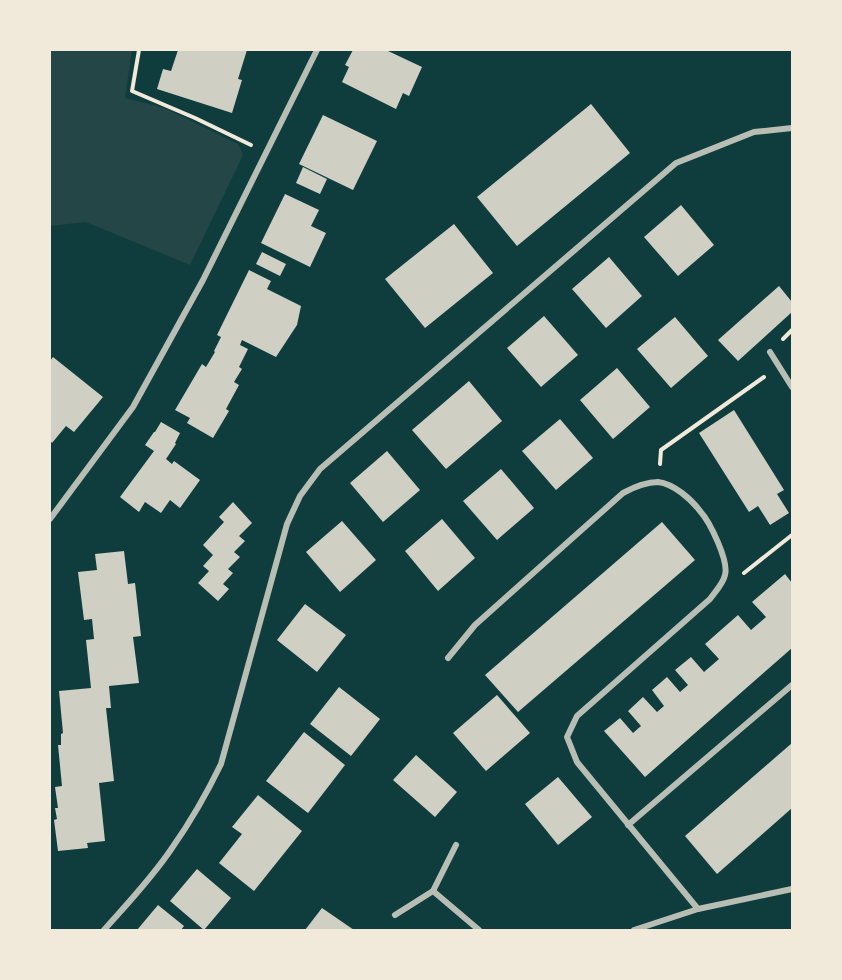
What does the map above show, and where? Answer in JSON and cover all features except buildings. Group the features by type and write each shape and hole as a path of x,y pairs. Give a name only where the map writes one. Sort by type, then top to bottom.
{"street":[{"path":"50,519 133,407 203,280 317,50"},
{"path":"104,930 132,900 172,850 205,797 221,764 288,524 300,496 320,469 676,163 754,132 792,128"},
{"path":"770,352 792,387"},
{"path":"448,658 475,625 623,493 641,484 660,482 675,488 700,511 726,563 725,575 720,587 710,599 577,716 567,737 576,762 698,909"},
{"path":"628,825 792,685"},
{"path":"395,915 433,891 456,845"},
{"path":"634,930 698,909 792,889"},
{"path":"433,891 479,930"}],"path":[{"path":"139,50 132,92 195,118 267,153"},
{"path":"660,482 661,450 779,366"},
{"path":"738,577 792,535"}],"shaded area":[{"path":"50,50 132,50 125,98 165,108 238,144 243,155 190,265 86,222 50,226"}]}
